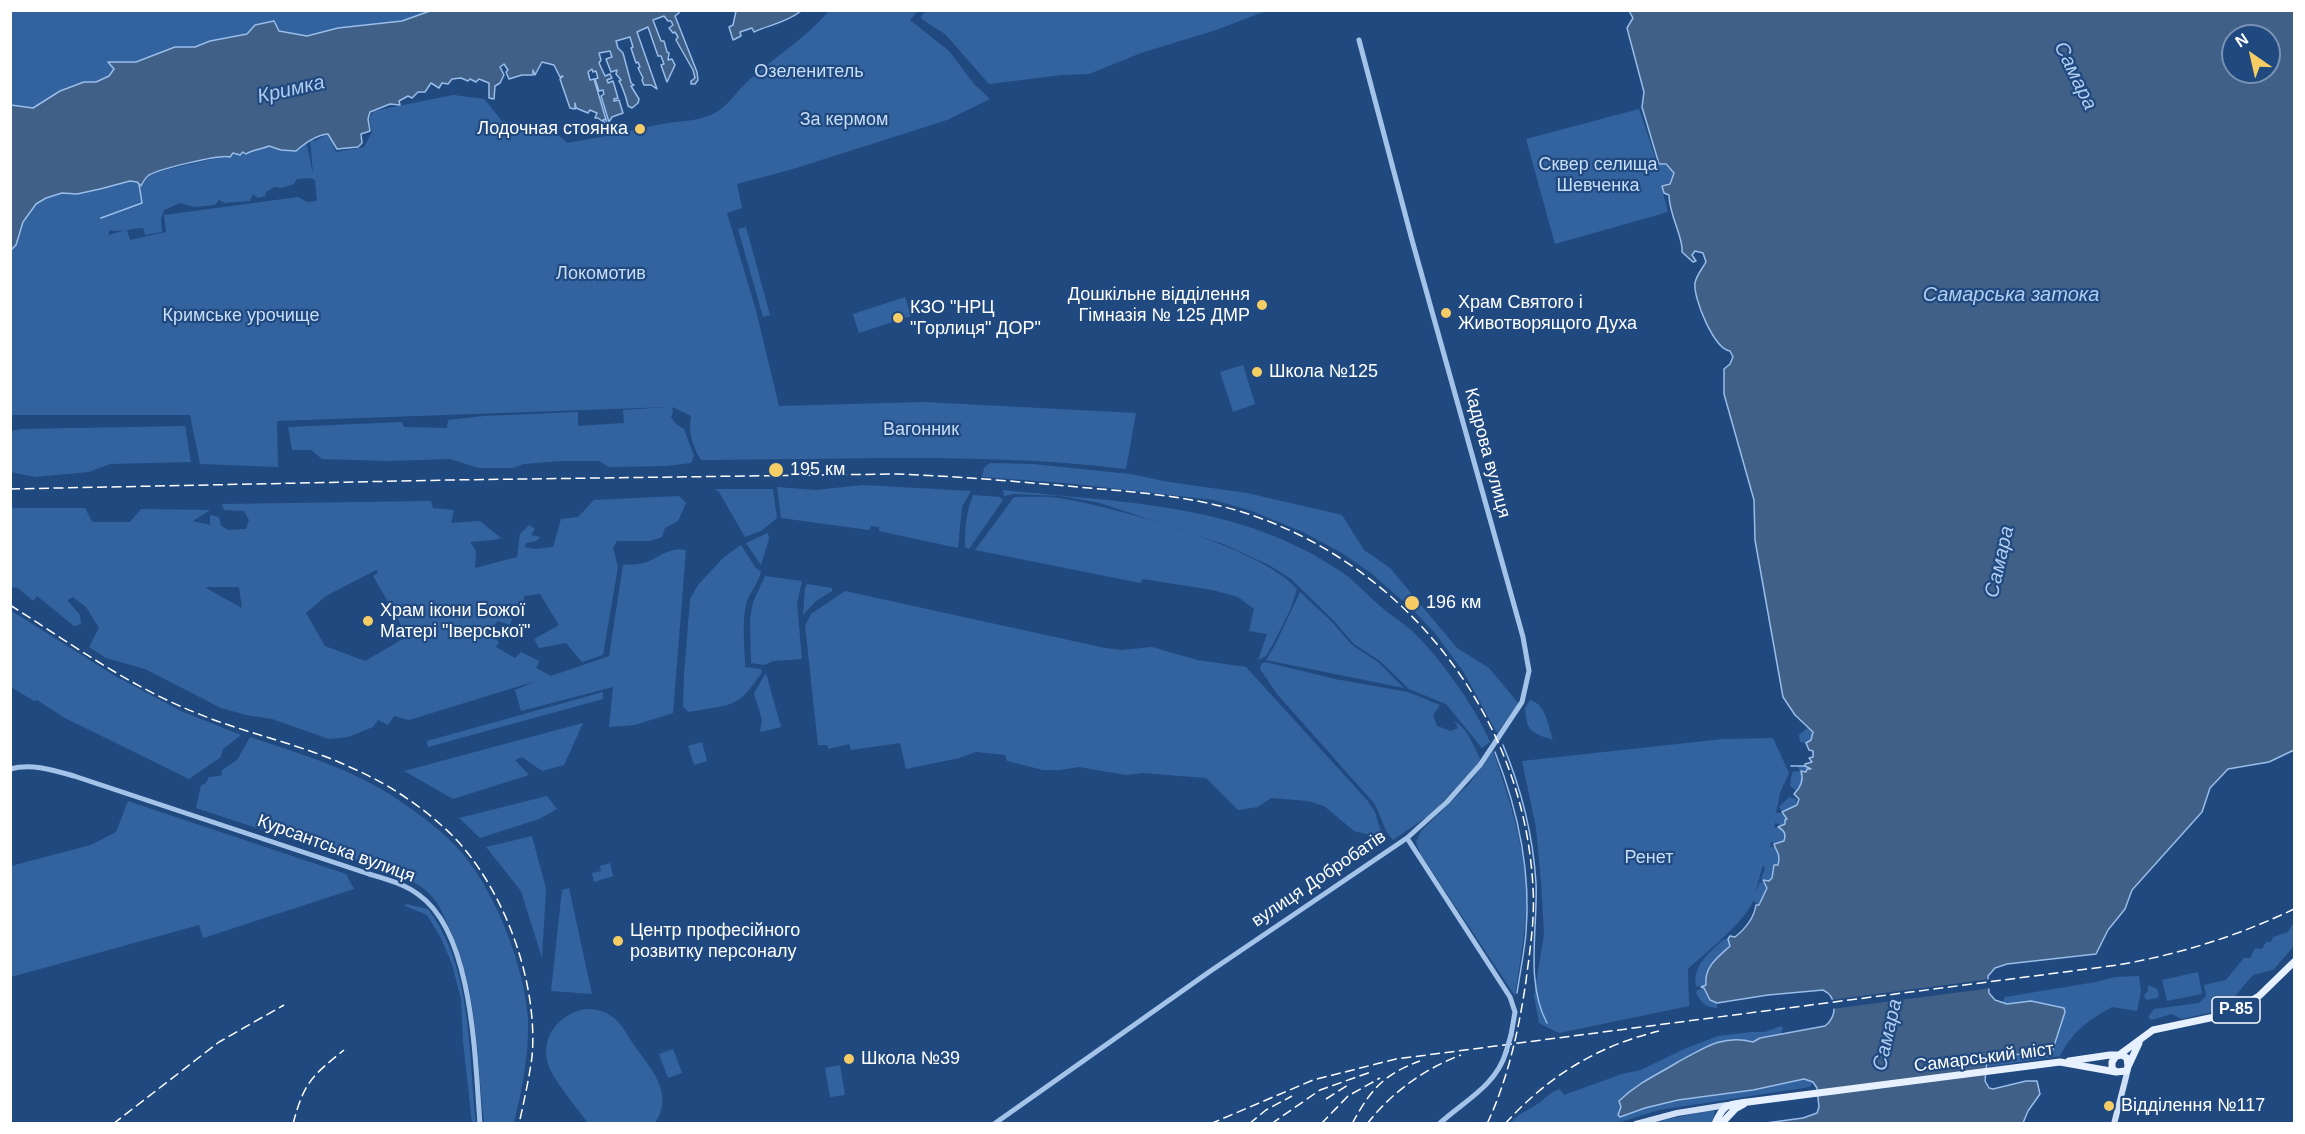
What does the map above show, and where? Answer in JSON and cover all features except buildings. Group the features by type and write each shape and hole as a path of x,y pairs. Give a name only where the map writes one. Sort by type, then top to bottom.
{"main road":[{"name":"Р-85","path":"2119,1055 2140,1041 2148,1032 2210,1018 2240,1008 2259,996 2295,962"},
{"path":"2116,1071 2124,1072 2140,1041"},
{"path":"2060,1062 2110,1054 2127,1058 2125,1082 2114,1124"},
{"path":"2119,1055 2114,1058 2112,1068 2125,1082"},
{"name":"Самарський міст","path":"1730,1107 1748,1102 2060,1062 2116,1071"},
{"path":"1636,1124 1677,1113 1730,1107"},
{"path":"1715,1124 1719,1115 1730,1107"},
{"path":"1721,1124 1730,1107"},
{"path":"1709,1108 1716,1109 1719,1115"}],"street":[{"name":"Кадрова вулиця","path":"1359,40 1529,663 1526,694 1513,718 1466,781 1407,838"},
{"name":"Курсантська вулиця","path":"10,769 28,767 49,769 74,776 369,874 409,888 420,895 444,926 460,965 469,1003 480,1124"},
{"name":"вулиця Добробатів","path":"994,1124 1200,978 1407,838 1505,986 1515,1012 1511,1035 1499,1071 1489,1083 1439,1124"}],"green space":[{"path":"830,10 918,11 910,20 949,51 974,84 990,99 947,120 793,169 737,184 742,208 727,213 755,307 779,406 924,402 1136,413 1126,469 1020,460 861,458 701,460 691,439 691,416 672,407 671,417 677,425 684,429 694,456 691,463 609,467 599,461 561,461 523,464 513,468 479,468 450,459 388,461 322,459 311,450 292,450 288,427 402,422 404,427 447,428 448,420 578,412 578,426 624,423 623,410 668,407 277,421 278,467 200,464 190,415 11,415 11,250 16,244 19,230 27,215 44,199 127,181 136,182 141,186 150,175 165,170 243,152 247,154 269,146 281,150 298,149 306,141 313,174 310,139 315,141 328,134 336,152 364,147 372,132 369,119 374,111 453,95 484,99 502,121 550,127 567,143 702,118 720,110 749,80","holes":["297,179 315,180 317,201 307,202 298,197 164,215 166,232 130,240 127,230 108,235 110,230 139,228 143,228 145,235 162,232 161,219 164,210 180,203 194,207 215,205 219,200 225,203 250,201 253,194 258,198 266,196 265,193 274,187 282,188 294,184"]},
{"path":"926,10 1266,11 1216,30 1141,53 1089,74 989,84 945,34 920,18"},
{"path":"11,11 430,11 402,21 338,28 307,36 279,31 274,22 255,25 247,34 210,41 195,47 175,47 136,62 109,62 114,68 109,76 96,82 84,82 47,98 33,108 11,105"},
{"name":"Сквер селища Шевченка","path":"1639,109 1658,165 1665,165 1673,173 1669,183 1661,185 1668,212 1555,244 1526,139"},
{"path":"746,227 770,315 763,317 738,229"},
{"path":"905,297 911,316 859,333 853,314"},
{"path":"1243,365 1255,404 1233,412 1220,372"},
{"path":"185,426 191,462 110,464 89,472 35,477 11,472 11,431"},
{"path":"990,463 1033,464 1130,474 1247,493 1342,515 1364,550 1390,568 1457,648 1489,668 1519,704 1497,733 1463,671 1434,632 1414,611 1371,573 1342,553 1303,532 1252,511 1214,500 1066,483 982,477 984,468"},
{"path":"862,485 971,491 962,507 958,548 879,531 879,527 871,526 869,530 781,518 777,487 816,490"},
{"path":"715,489 773,489 777,518 761,531 745,537 719,492"},
{"path":"1003,490 1136,503 1179,510 1222,519 1263,532 1304,550 1343,573 1423,642 1445,668 1466,699 1490,742 1482,748 1446,704 1409,689 1380,661 1354,644 1291,579 1269,565 1223,544 1100,503 1061,496 1014,494 1004,496"},
{"path":"973,495 1000,497 1003,500 969,549 965,547 966,527"},
{"path":"679,496 686,503 678,521 665,528 662,537 650,541 617,541 613,548 618,567 603,655 582,662 566,643 539,648 534,639 559,625 540,594 524,596 523,612 502,615 512,619 510,625 498,621 493,627 498,630 493,637 499,642 496,647 515,658 521,652 539,661 536,668 551,676 609,656 623,565 642,564 669,551 686,550 673,713 635,725 609,727 613,687 521,711 515,690 536,681 409,720 394,716 388,725 378,720 373,727 348,737 329,739 272,719 221,708 145,669 106,658 89,647 99,628 86,607 73,597 67,600 80,615 81,624 74,626 37,596 33,601 18,588 11,587 11,508 85,508 92,522 130,522 141,509 210,510 193,521 210,525 210,515 219,517 221,526 229,530 246,529 249,520 244,511 224,510 222,504 431,501 433,508 454,510 451,523 480,521 501,538 470,542 476,551 475,568 517,557 520,534 529,525 535,529 531,535 541,537 536,541 526,543 525,547 534,549 553,547 561,519 578,517 594,500","holes":["376,570 378,573 373,576 390,605 386,608 389,613 394,611 402,627 398,630 403,639 365,661 325,646 306,613 326,596","207,587 239,587 242,608 206,588"]},
{"path":"1014,497 1053,497 1089,504 1153,521 1223,545 1280,574 1297,589 1291,608 1266,656 1258,660 1267,634 1249,631 1254,609 1238,597 1212,590 1143,579 1140,583 975,550"},
{"path":"768,533 769,539 761,565 746,543"},
{"path":"741,545 755,567 761,572 745,609 745,667 761,669 762,672 746,693 732,703 689,712 683,707 690,599 698,585 724,557"},
{"path":"765,576 802,581 797,604 802,659 773,661 764,665 751,663 750,619 753,602"},
{"path":"807,584 832,588 832,591 816,601 803,615 805,588"},
{"path":"845,591 1105,648 1121,650 1152,647 1197,660 1246,667 1367,800 1375,812 1381,832 1370,835 1354,831 1324,806 1308,801 1271,798 1258,807 1238,810 1206,778 1143,773 1126,775 1079,767 1043,770 1007,761 1005,755 976,752 959,758 906,769 900,743 851,750 849,744 828,749 827,745 818,745 805,626 811,614"},
{"path":"1300,592 1331,621 1352,645 1378,662 1404,688 1266,660"},
{"path":"10,610 115,676 181,711 241,735 223,749 221,757 189,779 65,718 11,687"},
{"path":"1265,662 1335,679 1408,692 1440,705 1433,715 1437,726 1451,731 1458,728 1454,721 1459,725 1470,738 1480,758 1478,765 1431,814 1393,840 1373,802 1277,694 1260,669 1261,664"},
{"path":"766,673 781,727 760,732 762,720 754,693"},
{"path":"603,692 603,699 428,747 427,741"},
{"path":"1530,700 1540,706 1543,711 1553,740 1535,733 1529,727 1525,708"},
{"path":"583,723 564,765 542,771 522,757 515,760 529,775 453,799 404,771"},
{"path":"1809,727 1813,732 1811,740 1806,743 1800,742 1799,735"},
{"path":"250,737 327,764 383,790 441,832 462,853 474,870 507,932 526,1000 528,1020 526,1059 514,1123 484,1123 471,997 457,948 445,918 428,892 368,859 354,860 196,808 201,785 205,784 209,777 221,776 222,770 237,760"},
{"name":"Ренет","path":"1773,738 1789,773 1780,793 1776,813 1781,813 1787,819 1783,826 1775,823 1774,827 1783,830 1786,835 1780,844 1771,842 1770,846 1778,849 1778,865 1774,866 1772,878 1769,881 1761,878 1765,869 1763,865 1755,893 1760,882 1767,884 1763,900 1759,905 1753,901 1734,927 1688,969 1689,1006 1559,1033 1539,1023 1534,996 1544,934 1541,882 1536,828 1522,761 1723,739"},
{"path":"702,742 707,761 694,765 688,746"},
{"path":"1493,751 1512,811 1525,872 1526,913 1515,996 1420,853 1416,842 1421,831 1469,784"},
{"path":"1808,766 1811,769 1806,772 1801,770 1803,777 1798,792 1790,786 1792,772 1800,771 1798,767"},
{"path":"547,796 557,809 539,819 480,838 459,818"},
{"path":"1789,797 1796,799 1797,805 1782,812 1779,807"},
{"path":"128,801 346,874 354,889 203,938 199,925 11,977 11,866 91,845 116,832"},
{"path":"532,836 546,889 542,958 521,891 486,847"},
{"path":"610,863 613,876 594,882 592,873 601,871 600,866"},
{"path":"569,888 592,994 551,991 562,890"},
{"path":"406,904 428,909 443,933 453,958 466,1012 476,1123 472,1123 461,999 452,964 441,938 427,915 405,906"},
{"path":"2292,925 2294,926 2294,946 2273,970 2253,975 2223,1010 2181,1019 2172,1014 2151,1020 2148,1017 2154,1009 2199,1003 2206,996 2204,985 2226,980 2244,958 2250,958 2255,948 2262,949 2266,942 2271,942 2273,937 2288,932"},
{"path":"1724,939 1728,939 1730,946 1710,969 1706,985 1696,987 1695,979 1699,966"},
{"path":"2198,972 2202,994 2167,1001 2162,980"},
{"path":"2139,976 2141,991 2137,1011 2112,1007 2082,1027 2070,1039 2060,1056 1987,1067 1987,1059 1995,1056 2052,1052 2065,1012 2031,1001 2002,1003 2005,997 2115,977"},
{"path":"2148,985 2157,989 2159,995 2157,998 2146,1000 2144,995 2148,991"},
{"path":"1704,988 1710,1000 1717,1003 1717,1008 1702,1002 1696,993 1697,990"},
{"path":"585,1009 597,1010 612,1016 623,1028 653,1073 662,1092 663,1102 655,1123 588,1123 555,1078 546,1054 549,1036 560,1021"},
{"path":"1781,1026 1783,1028 1780,1035 1760,1038 1753,1042 1748,1040 1697,1050 1638,1084 1619,1101 1621,1107 1618,1116 1678,1100 1753,1090 1804,1079 1813,1082 1810,1087 1659,1110 1617,1123 1510,1124 1557,1090 1560,1089 1564,1095 1622,1074 1641,1070 1684,1049 1718,1036 1765,1032"},
{"path":"673,1049 682,1073 668,1078 659,1054"},
{"path":"840,1065 845,1095 830,1097 825,1068"},
{"path":"1710,1110 1715,1111 1713,1123 1646,1124"}],"water":[{"path":"736,10 801,11 784,21 754,32 752,28 740,32 741,36 733,40 729,27 733,25"},
{"name":"Кримка","path":"430,11 678,11 679,13 675,16 698,80 695,84 691,84 695,78 693,70 676,40 678,37 669,28 673,25 671,21 664,16 653,20 661,41 664,41 669,53 668,60 672,59 675,65 667,82 661,65 664,64 661,56 658,56 648,27 637,32 657,89 651,85 644,85 638,68 640,67 638,62 636,63 631,48 633,47 630,37 616,41 623,53 631,83 634,85 631,86 639,99 632,108 628,106 619,81 621,80 616,74 617,70 611,72 606,59 612,57 610,51 599,53 601,60 599,63 605,76 610,74 612,78 607,80 608,83 613,81 618,98 614,101 619,100 623,113 612,117 609,122 601,96 604,94 603,90 599,91 595,79 598,78 596,71 593,72 592,69 588,72 590,80 594,79 606,119 603,120 605,123 595,118 597,113 590,110 588,113 576,108 575,103 575,109 570,108 560,79 563,76 560,77 554,65 542,62 535,75 533,70 533,75 522,75 509,79 506,72 508,70 504,64 500,67 504,75 500,83 495,86 494,99 489,98 489,83 479,79 476,82 470,79 468,81 461,78 452,79 448,84 442,83 439,88 431,83 425,92 418,92 412,98 408,96 399,101 400,105 390,104 370,112 368,119 370,131 361,134 362,143 358,147 337,149 328,134 311,140 296,151 269,146 246,154 233,153 230,157 203,160 165,169 149,175 141,186 137,182 130,181 77,194 62,193 46,198 36,204 23,222 16,245 11,250 11,105 33,108 60,91 84,82 96,82 109,76 114,69 108,62 136,62 175,47 195,47 210,41 247,34 255,25 274,21 279,31 307,36 338,28 402,21"},
{"name":"Самарська затока","path":"1629,11 2294,11 2294,750 2269,762 2228,769 2210,788 2202,812 2132,890 2125,909 2108,930 2096,954 2007,964 1995,968 1988,976 1989,993 1995,1000 2007,1004 2031,1001 2064,1008 2065,1012 2052,1052 1995,1056 1987,1059 1985,1081 1989,1088 2037,1081 2040,1094 2023,1123 1766,1123 1803,1118 1817,1113 1819,1107 1817,1088 1813,1082 1804,1079 1753,1090 1678,1100 1620,1117 1618,1115 1621,1107 1619,1101 1633,1089 1705,1047 1732,1040 1753,1042 1760,1038 1825,1026 1834,1012 1831,997 1823,990 1717,1003 1710,1000 1704,988 1701,987 1706,985 1707,973 1712,963 1730,946 1728,939 1730,936 1735,937 1748,923 1767,888 1763,880 1769,881 1772,878 1774,865 1778,865 1779,855 1774,844 1784,841 1785,836 1784,831 1778,827 1785,824 1787,819 1782,812 1797,805 1799,799 1794,794 1801,784 1801,771 1806,772 1807,769 1811,769 1805,764 1812,762 1809,758 1813,757 1813,751 1809,750 1806,743 1811,740 1813,732 1795,715 1783,697 1755,540 1754,500 1724,394 1724,369 1733,357 1730,351 1724,348 1711,333 1697,300 1695,283 1706,262 1703,253 1695,251 1692,255 1696,261 1693,262 1682,252 1669,195 1664,193 1662,186 1670,184 1674,173 1666,164 1659,164 1642,107 1644,92 1627,28 1633,18"}],"pier":[{"path":"1991,979 1992,988 1831,1009 1830,1000"}],"waterway":[{"path":"101,218 142,203 139,184"},
{"path":"1503,745 1521,795 1532,847 1536,883 1534,973 1540,1007 1547,1023"},
{"path":"1495,752 1516,819 1524,864 1526,933 1517,993"},
{"path":"1791,766 1805,766"}],"railway":[{"path":"10,489 897,474 1115,490 1187,499 1257,517 1313,542 1365,575 1411,615 1450,661 1483,712 1508,768 1525,827 1533,888 1533,923 1516,1035 1507,1072 1487,1124"},
{"path":"10,605 146,690 214,720 314,752 376,779 420,808 461,845 481,871 511,930 522,962 529,995 533,1027 532,1057 519,1124"},
{"path":"1210,1124 1313,1080 1396,1059 2118,965 2208,943 2252,928 2294,909"},
{"path":"113,1124 219,1042 284,1005"},
{"path":"1505,1124 1538,1092 1574,1066 1615,1045 1659,1031"},
{"path":"293,1124 301,1098 311,1081 344,1050"},
{"path":"1367,1124 1387,1102 1410,1083 1434,1067 1461,1055"},
{"path":"1352,1124 1365,1102 1379,1085 1407,1066 1420,1061"},
{"path":"1271,1124 1320,1090 1371,1072"},
{"path":"1321,1124 1348,1096 1380,1078"},
{"path":"1326,1099 1348,1085"},
{"path":"1249,1124 1266,1110 1292,1096"}],"place":[{"name":"Лодочная стоянка","path":"640,129"},
{"name":"Дошкільне відділення Гімназія № 125 ДМР","path":"1262,305"},
{"name":"Храм Святого і Животворящого Духа","path":"1446,313"},
{"name":"КЗО \"НРЦ \"Горлиця\" ДОР\"","path":"898,318"},
{"name":"Школа №125","path":"1257,372"},
{"name":"195 км","path":"776,470"},
{"name":"196 км","path":"1412,603"},
{"name":"Храм ікони Божої Матері \"Іверської\"","path":"368,621"},
{"name":"Центр професійного розвитку персоналу","path":"618,941"},
{"name":"Школа №39","path":"849,1059"},
{"name":"Відділення №117","path":"2109,1106"}],"park label":[{"name":"Озеленитель","path":"809,72"},
{"name":"За кермом","path":"844,120"},
{"name":"Локомотив","path":"601,274"},
{"name":"Кримське урочище","path":"241,316"},
{"name":"Вагонник","path":"921,430"}],"water label":[{"name":"Самара","path":"2075,76"},
{"name":"Самара","path":"2000,562"},
{"name":"Самара","path":"1888,1035"}]}
